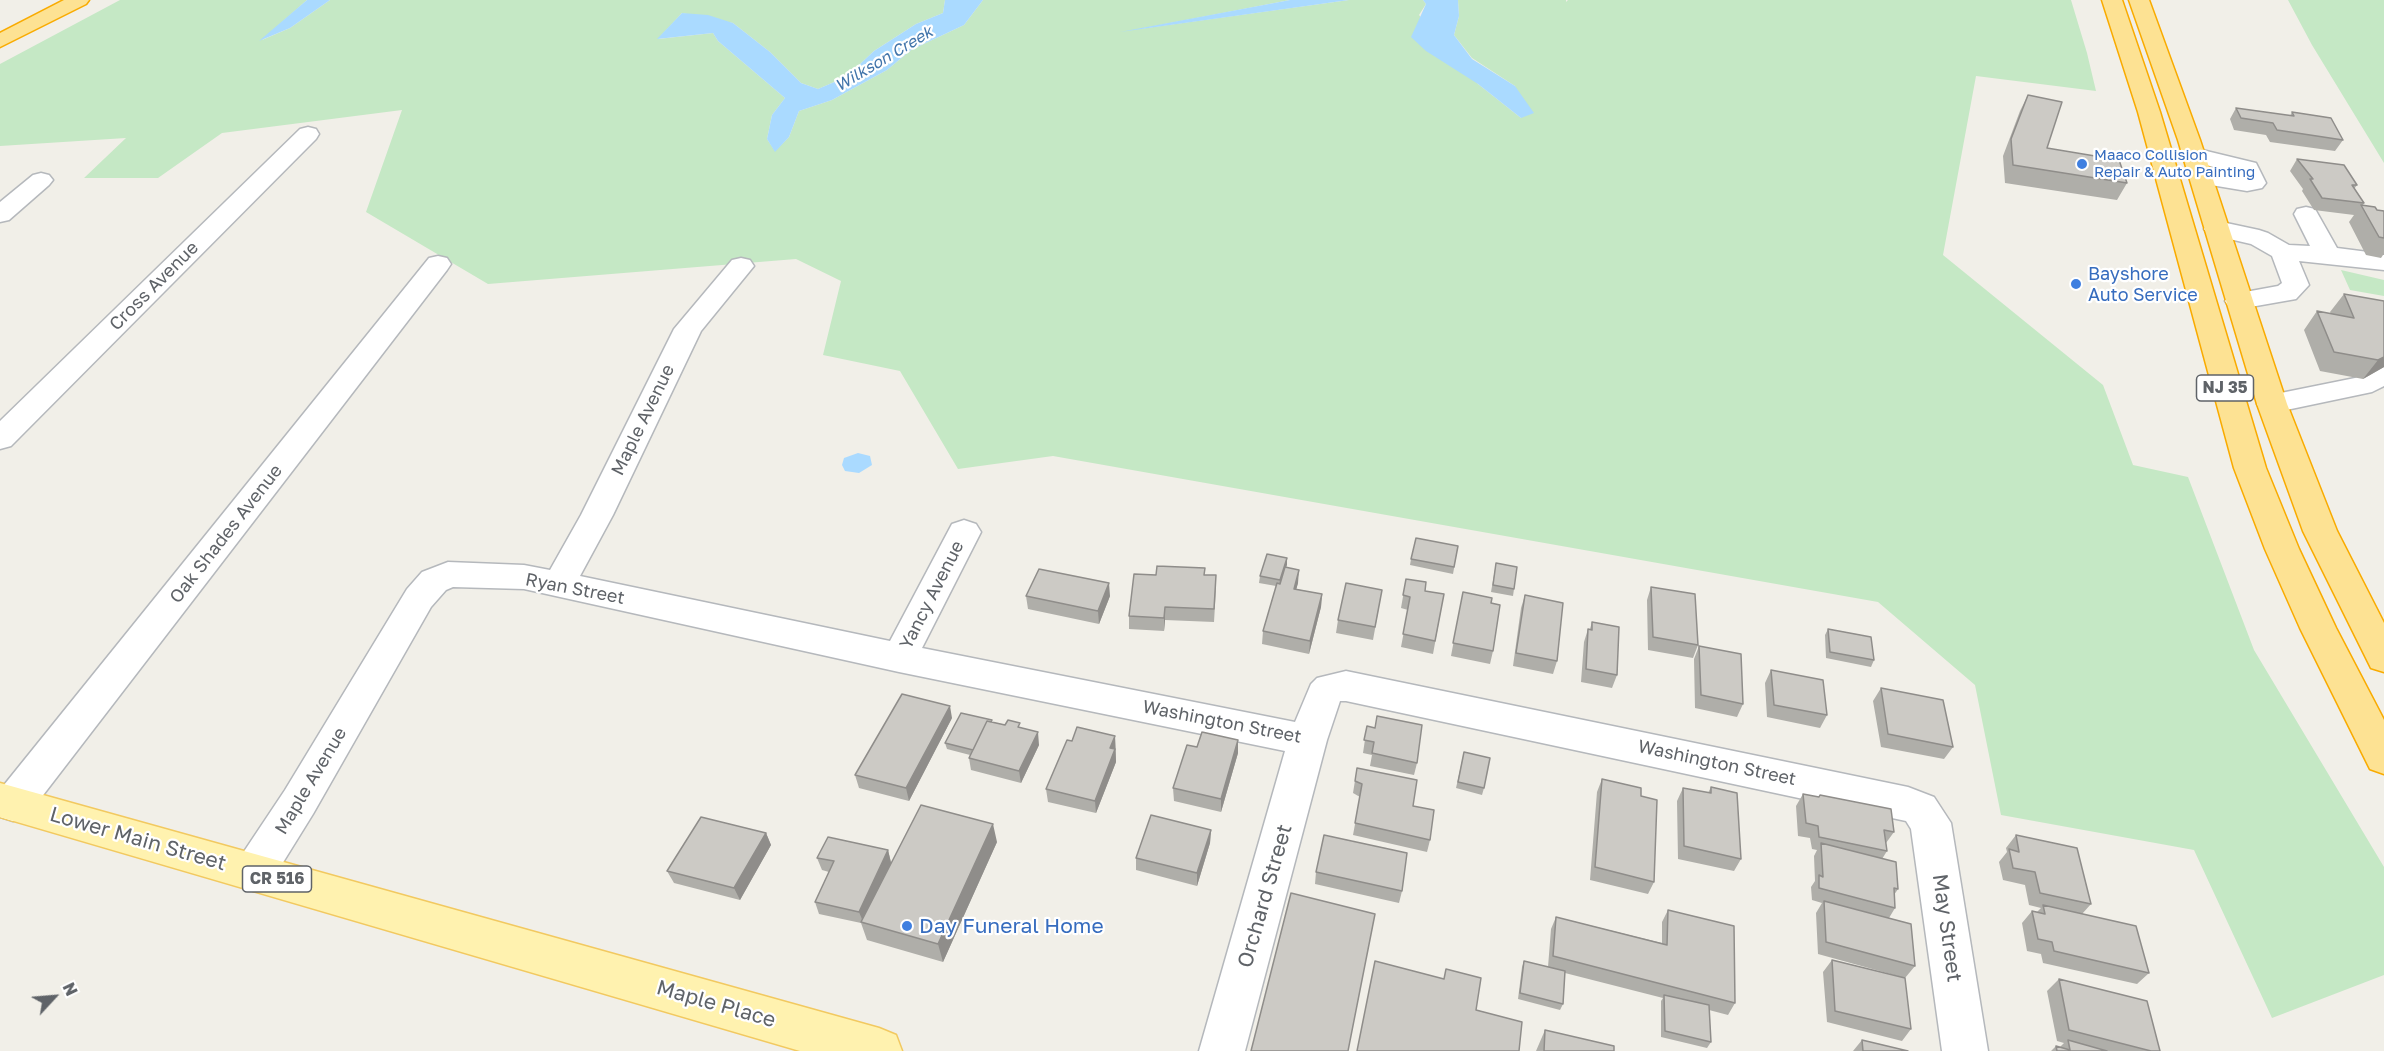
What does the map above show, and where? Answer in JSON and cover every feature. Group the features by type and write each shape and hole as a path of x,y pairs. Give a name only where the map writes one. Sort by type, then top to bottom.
{"highway":[{"path":"0,41 79,0"},
{"name":"NJ 35","path":"2112,0 2149,112 2221,374 2250,468 2282,549 2318,628 2384,758"},
{"name":"NJ 35","path":"2139,0 2197,166 2272,404 2319,531 2384,658"}],"main road":[{"name":"Lower Main Street","path":"7,802 553,958"},
{"name":"Maple Place","path":"553,958 879,1051"}],"street":[{"name":"Cross Avenue","path":"0,439 308,134"},
{"path":"0,215 41,180"},
{"path":"2306,214 2327,254"},
{"path":"2217,229 2259,238 2283,252 2327,254 2384,262"},
{"path":"2239,301 2286,293 2296,285 2283,252"},
{"name":"Oak Shades Avenue","path":"7,802 438,264"},
{"name":"Maple Avenue","path":"560,584 597,515 688,329 741,266"},
{"path":"2272,404 2362,386 2384,375"},
{"name":"Yancy Avenue","path":"899,658 964,532"},
{"name":"Maple Avenue","path":"254,872 300,802 419,598 435,581 448,574"},
{"name":"Ryan Street","path":"448,574 525,577 701,615"},
{"name":"Washington Street","path":"701,615 899,658 1308,740 1324,694 1330,688 1346,686 1908,804 1920,809"},
{"name":"Orchard Street","path":"1222,1051 1308,740"},
{"name":"May Street","path":"1920,809 1931,823 1965,1051"}],"green space":[{"path":"120,0 307,0 262,40 290,28 330,0 945,0 943,13 916,24 874,51 846,77 818,89 801,83 770,52 733,23 682,13 658,39 713,33 718,41 785,98 772,115 767,139 775,151 789,137 799,111 832,100 887,70 911,50 964,25 983,0 1290,0 1139,29 1349,0 1423,0 1426,4 1419,15 1478,84 1521,118 1515,86 1472,58 1454,35 1459,16 1458,0 1566,0 1566,2 1568,0 2071,0 2096,91 1976,76 1943,255 2103,385 2133,465 2188,477 2254,650 2384,867 2384,975 2272,1018 2194,850 2001,815 1975,685 1878,602 1053,456 958,469 900,371 823,355 841,281 796,259 488,284 366,212 402,110 222,133 158,178 84,178 126,138 0,146 0,64"},
{"path":"2288,0 2384,0 2384,163 2312,45"},
{"path":"2341,270 2384,280 2384,296 2350,290"}],"water":[{"path":"307,0 330,0 290,28 259,41"},
{"name":"Wilkson Creek","path":"945,0 983,0 964,25 911,50 887,70 832,100 799,111 789,137 775,152 767,139 772,115 785,98 718,41 713,33 657,39 682,13 708,15 733,23 770,52 801,83 818,89 846,77 874,51 916,24 943,13"},
{"path":"1290,0 1349,0 1120,32"},
{"path":"1423,0 1458,0 1459,16 1454,35 1472,59 1515,86 1534,113 1521,118 1478,84 1426,51 1411,37 1426,4"},
{"path":"858,453 870,456 872,465 859,473 845,471 842,465 844,458"}],"building":[{"path":"2028,95 2062,102 2047,148 2119,160 2127,183 2013,165 2011,139"},
{"path":"2236,108 2294,116 2292,112 2331,118 2343,140 2277,130 2273,123 2241,118"},
{"path":"2297,159 2344,165 2357,185 2352,185 2364,203 2322,198 2310,179 2313,179"},
{"path":"2361,205 2384,211 2384,238 2379,237"},
{"path":"2344,294 2384,301 2384,357 2378,360 2334,352 2317,311 2354,318"},
{"path":"1416,538 1458,546 1454,567 1411,559"},
{"path":"1267,554 1287,558 1280,580 1260,576"},
{"path":"1496,563 1517,567 1514,589 1493,585"},
{"path":"1157,566 1205,568 1204,575 1216,575 1214,609 1165,607 1164,618 1129,616 1134,574 1156,575"},
{"path":"1285,567 1299,570 1294,589 1322,594 1310,641 1263,631 1277,583 1280,584"},
{"path":"1039,569 1109,583 1098,611 1026,596"},
{"path":"1406,579 1426,582 1425,591 1444,594 1435,641 1403,634 1410,597 1403,595"},
{"path":"1346,583 1382,590 1375,627 1338,620"},
{"path":"1651,587 1695,594 1698,645 1653,637"},
{"path":"1463,592 1492,598 1491,603 1500,605 1493,651 1453,643"},
{"path":"1525,595 1563,603 1557,661 1516,653"},
{"path":"1592,622 1619,627 1617,675 1586,669 1588,629 1592,630"},
{"path":"1828,629 1871,637 1874,660 1830,652"},
{"path":"1699,646 1741,654 1743,704 1701,695"},
{"path":"1771,670 1823,680 1827,715 1774,705"},
{"path":"1881,688 1943,700 1953,747 1888,734"},
{"path":"902,694 950,706 906,788 855,775"},
{"path":"961,713 992,720 987,721 973,750 945,743"},
{"path":"1377,716 1422,725 1417,763 1372,753 1374,742 1364,740 1367,726 1375,728"},
{"path":"1008,720 1020,723 1018,727 1038,732 1019,771 969,758 987,721 1005,725"},
{"path":"1077,727 1115,736 1110,748 1115,749 1095,801 1046,789 1067,740 1072,741"},
{"path":"1202,732 1238,740 1221,799 1173,788 1187,745 1197,747"},
{"path":"1464,752 1490,758 1484,788 1458,782"},
{"path":"1357,768 1417,780 1413,806 1434,810 1430,840 1355,823 1362,784 1355,781"},
{"path":"1602,779 1641,788 1641,796 1657,800 1654,882 1595,867"},
{"path":"1711,787 1737,793 1741,859 1684,846 1683,788 1711,793"},
{"path":"1803,794 1819,797 1820,795 1891,809 1894,832 1884,830 1887,851 1819,837 1818,826 1806,823"},
{"path":"921,805 993,824 938,944 861,922"},
{"path":"1151,815 1211,830 1197,873 1136,858"},
{"path":"701,817 766,833 734,888 667,871"},
{"path":"1324,835 1407,853 1402,891 1316,872"},
{"path":"2016,835 2077,848 2091,904 2040,893 2035,872 2013,868 2009,849 2019,852"},
{"path":"828,837 888,850 859,912 815,902 834,861 817,858"},
{"path":"1821,843 1896,862 1898,889 1894,888 1895,908 1819,888 1819,875 1823,877"},
{"path":"1291,893 1375,914 1348,1051 1251,1051"},
{"path":"1824,901 1911,924 1915,966 1826,942"},
{"path":"2043,905 2136,926 2149,973 2054,951 2052,942 2038,939 2032,911 2045,914"},
{"path":"1668,910 1734,926 1735,1003 1553,956 1556,917 1667,945"},
{"path":"1832,960 1905,978 1911,1029 1835,1011"},
{"path":"1375,961 1444,979 1446,969 1481,978 1476,1010 1522,1022 1519,1051 1357,1051"},
{"path":"1524,961 1565,971 1563,1004 1520,993"},
{"path":"2059,979 2147,1001 2160,1051 2151,1051 2069,1030"},
{"path":"1664,995 1709,1005 1711,1042 1665,1031"},
{"path":"1545,1030 1614,1046 1614,1051 1544,1051"},
{"path":"1862,1040 1908,1051 1863,1051"},
{"path":"2068,1040 2107,1051 2057,1051 2056,1046 2070,1050"}],"place":[{"name":"Maaco Collision Repair & Auto Painting","path":"2082,164"},
{"name":"Bayshore Auto Service","path":"2076,284"},
{"name":"Day Funeral Home","path":"907,926"}]}
